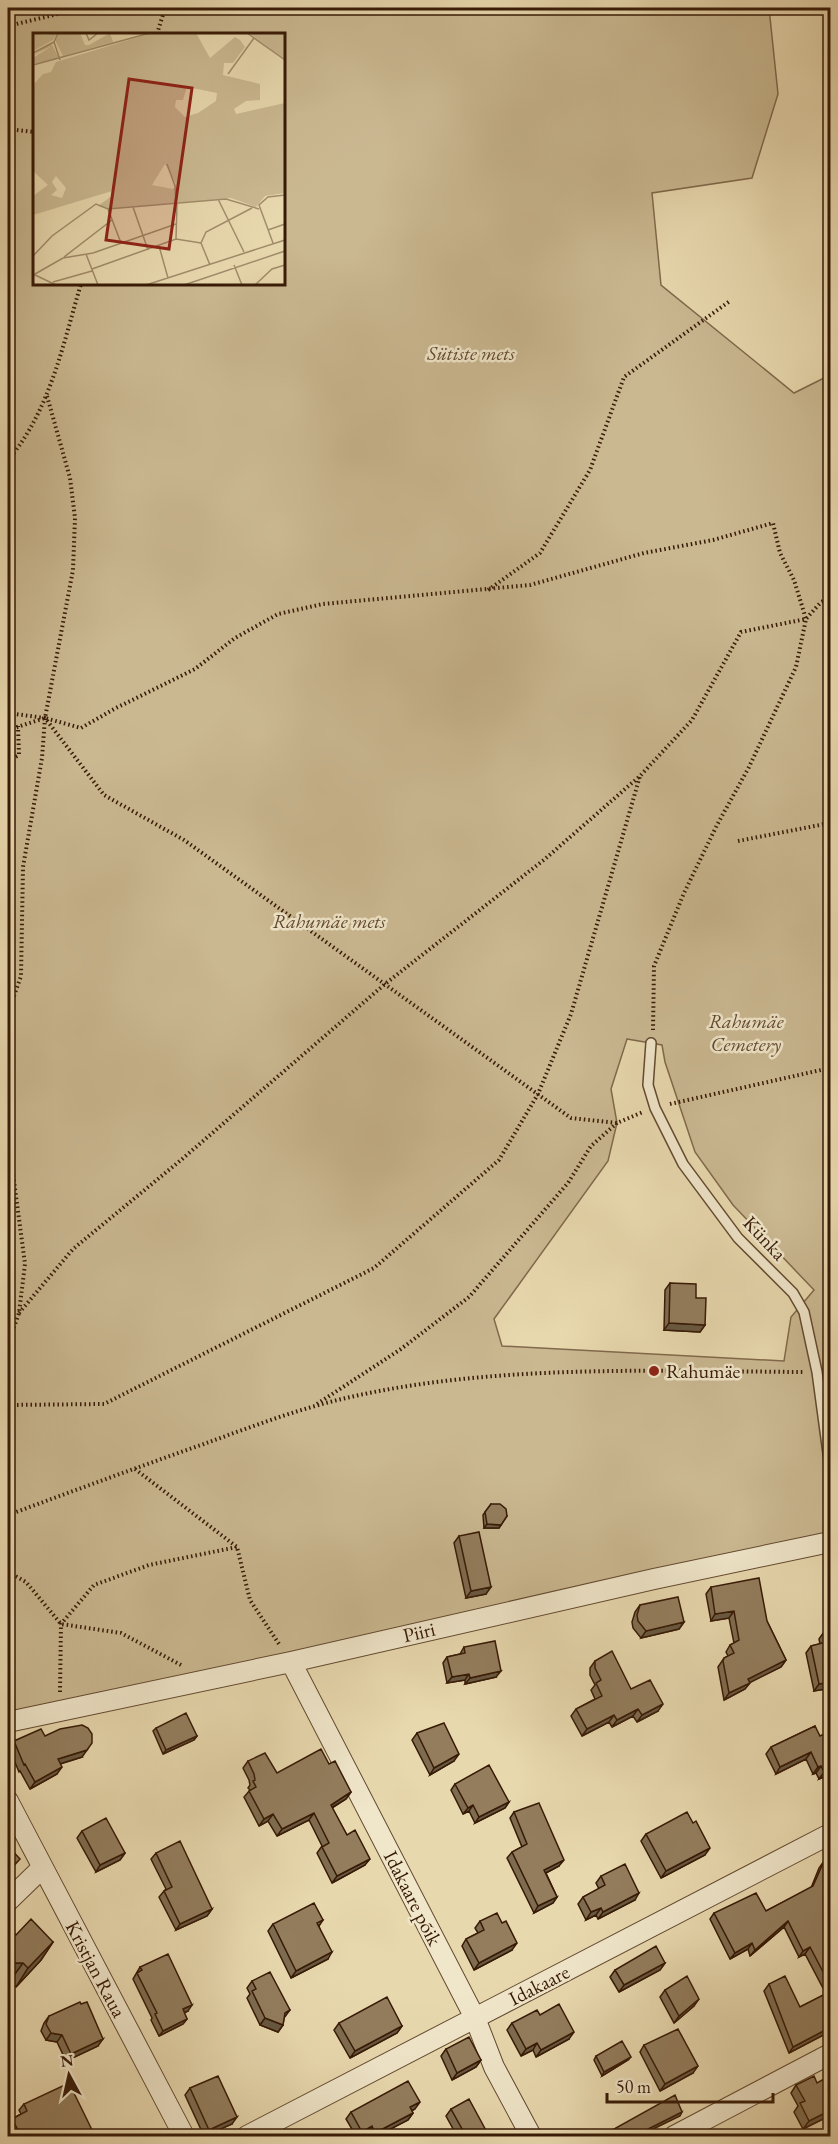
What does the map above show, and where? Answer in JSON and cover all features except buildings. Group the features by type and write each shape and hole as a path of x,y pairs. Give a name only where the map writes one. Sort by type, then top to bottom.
{"street":[{"name":"Piiri","path":"8,1722 291,1662 654,1579 831,1542"},
{"name":"Idakaare põik","path":"291,1662 475,2018 494,2067 531,2136"},
{"name":"Kristjan Raua","path":"8,1801 184,2136"},
{"name":"Idakaare","path":"247,2136 831,1834"},
{"path":"8,1901 42,1868"},
{"path":"674,2136 708,2129 831,2054"}],"lane":[{"name":"Künka","path":"651,1043 648,1084 655,1108 683,1164 738,1238 793,1293 804,1311 817,1372 831,1468"}],"path":[{"path":"8,26 66,12 95,8"},
{"path":"157,33 165,8"},
{"path":"8,129 33,132"},
{"path":"8,460 47,396 81,285"},
{"path":"487,590 540,553 590,470 624,377 730,301"},
{"path":"8,1013 21,976 23,867 42,758 45,718 74,570 75,518 70,478 47,396"},
{"path":"8,712 45,718 81,728 195,669 235,638 278,614 323,604 530,585 644,553 713,540 773,523 780,553 794,580 806,620"},
{"path":"651,1043 654,966 684,893 717,825 749,767 796,667 806,620 821,602 831,598"},
{"path":"19,1313 74,1249 385,984 545,859 640,776 692,720 741,632 806,620"},
{"path":"8,730 45,718"},
{"path":"45,718 104,795 184,840 571,1118 617,1123"},
{"path":"8,761 19,755 18,726"},
{"path":"8,1405 104,1404 374,1268 499,1160 538,1094 571,1014 640,776"},
{"path":"738,841 831,823"},
{"path":"8,1023 12,1086 8,1136 26,1264 19,1313 8,1344"},
{"path":"314,1406 401,1349 469,1297 568,1183 591,1146 617,1123 655,1108 831,1068"},
{"path":"8,1515 314,1406 430,1382 536,1374 817,1372"},
{"path":"134,1469 237,1547 250,1600 291,1662"},
{"path":"59,1711 61,1624 94,1585 149,1565 237,1547"},
{"path":"8,1572 26,1582 61,1624 121,1633 208,1679"}],"green space":[{"name":"Rahumäe mets","path":"8,8 769,8 778,94 752,178 652,193 661,285 794,393 830,375 830,1542 8,1722","holes":["627,1039 662,1045 665,1062 695,1152 733,1205 814,1290 791,1317 784,1361 502,1346 494,1319 608,1161 617,1123 611,1089"]}],"place":[{"name":"Rahumäe","path":"654,1371"}],"park label":[{"name":"Sütiste mets","path":"471,353"},
{"name":"Rahumäe Cemetery","path":"746,1032"}]}
